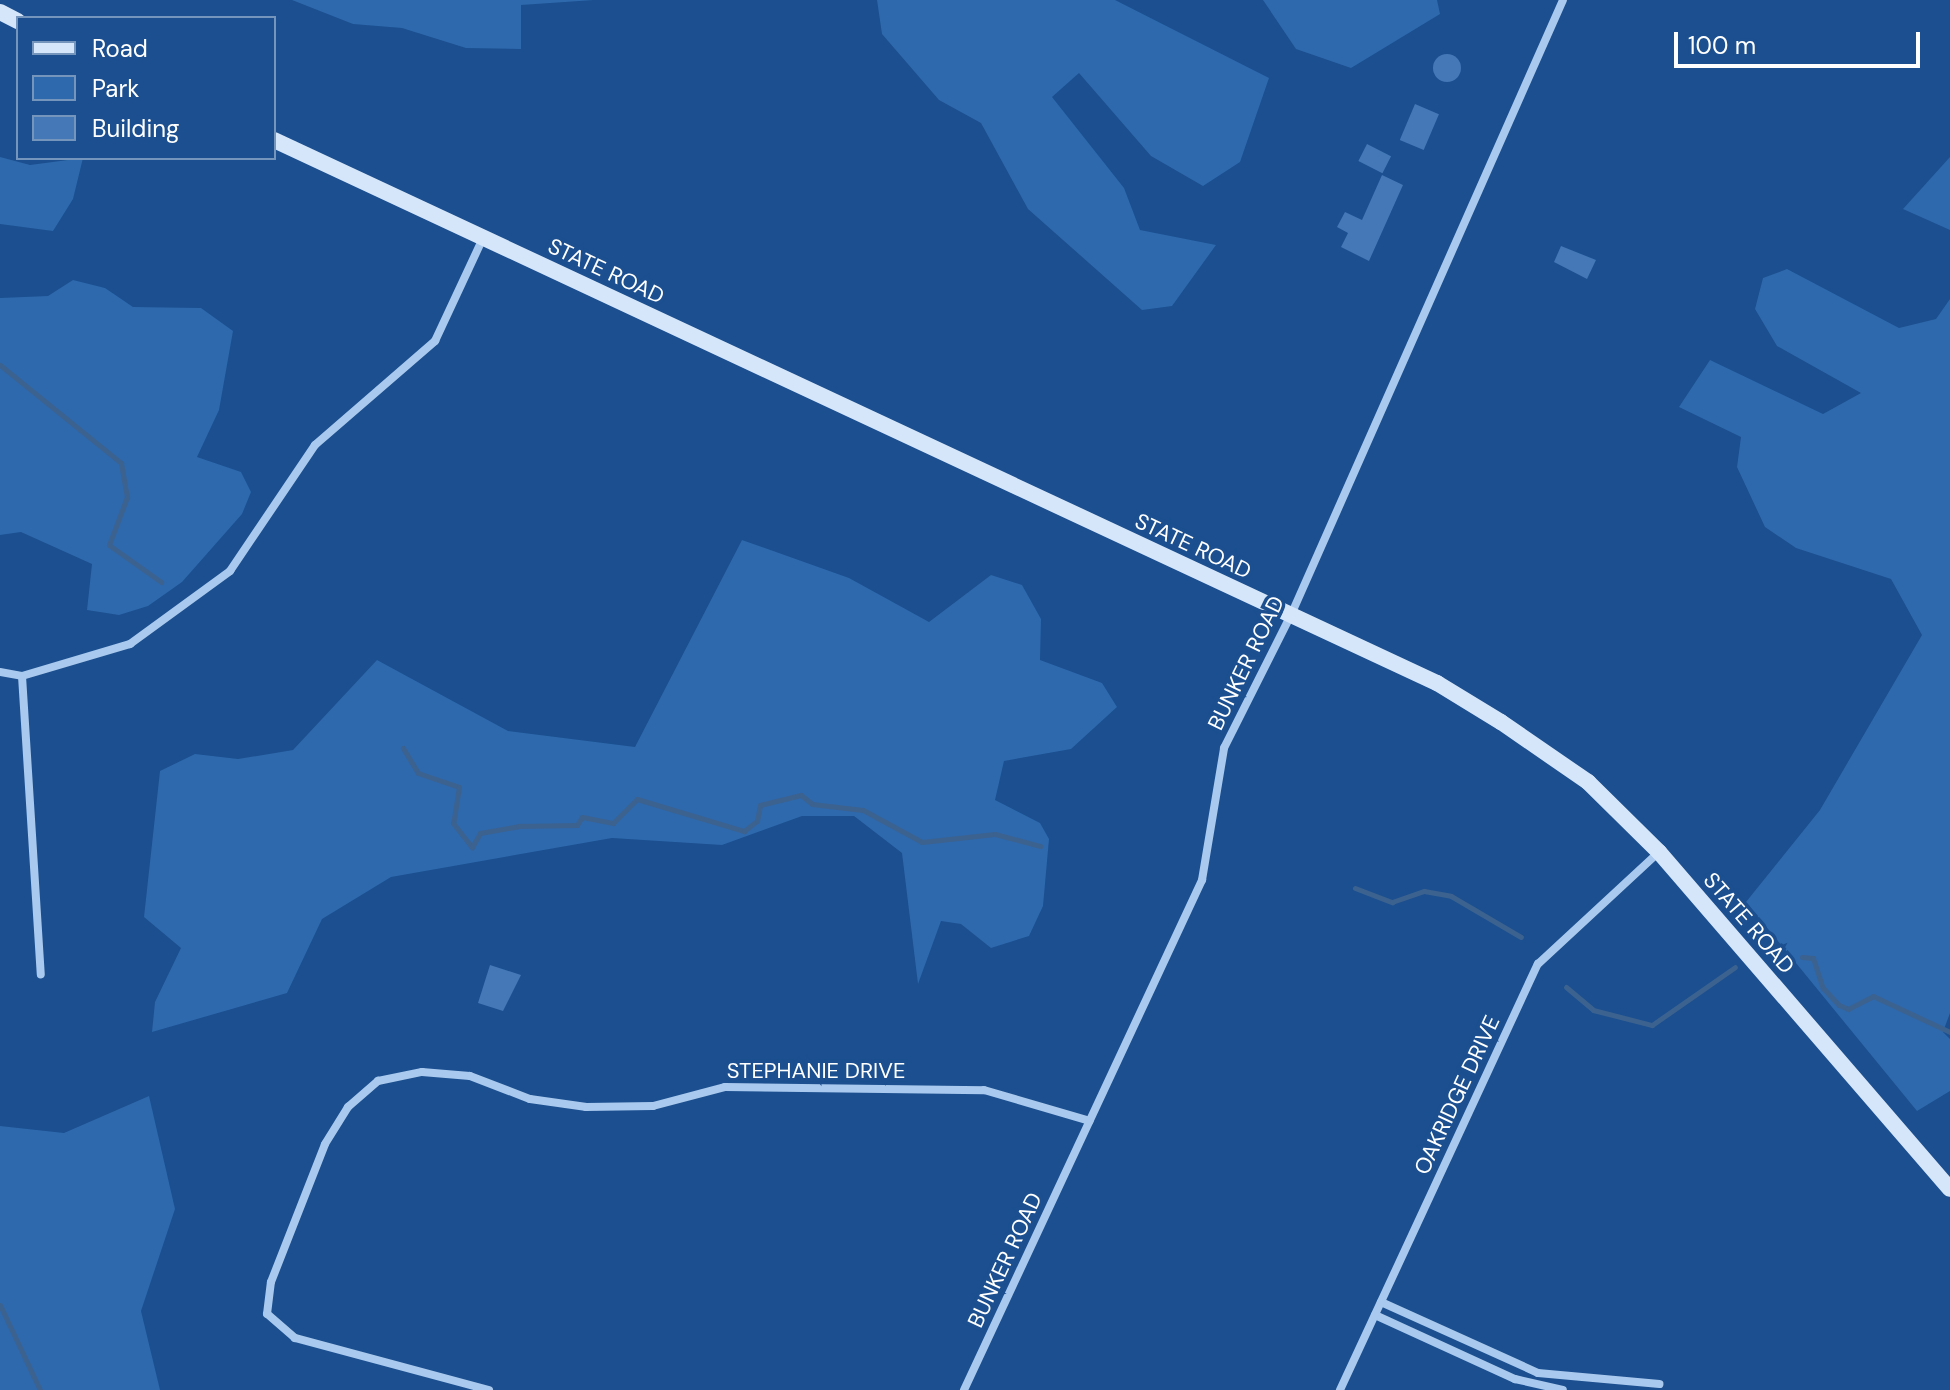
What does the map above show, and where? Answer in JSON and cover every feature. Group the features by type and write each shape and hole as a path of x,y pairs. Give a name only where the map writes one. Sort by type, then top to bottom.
{"main road":[{"name":"STATE ROAD","path":"276,141 1437,683 1501,722 1588,782 1659,852 1950,1189"}],"street":[{"name":"BUNKER ROAD","path":"964,1390 1202,880 1224,748 1291,615 1563,0"},
{"path":"0,672 22,676 130,644 230,571 315,445 435,341 483,238"},
{"path":"22,676 41,974"},
{"name":"OAKRIDGE DRIVE","path":"1340,1390 1538,964 1659,852"},
{"name":"STEPHANIE DRIVE","path":"489,1390 295,1338 267,1314 271,1282 325,1144 348,1107 378,1081 422,1072 470,1076 530,1099 586,1107 653,1106 725,1087 984,1090 1090,1121"},
{"path":"1381,1302 1538,1373 1660,1384 1646,1390"},
{"path":"1375,1315 1515,1379 1563,1390"}],"green space":[{"path":"292,0 594,0 521,5 521,49 466,48 402,28 353,24"},
{"path":"877,0 1115,0 1269,78 1240,162 1203,186 1151,156 1079,73 1052,97 1124,188 1140,230 1216,245 1172,306 1142,310 1028,209 981,123 939,100 882,34"},
{"path":"1263,0 1437,0 1440,14 1351,68 1296,49"},
{"path":"0,157 30,165 83,160 73,199 53,231 0,224"},
{"path":"1950,157 1950,230 1903,209"},
{"path":"1787,269 1899,328 1936,319 1950,299 1950,1013 1943,1032 1950,1039 1950,1091 1917,1111 1746,902 1820,810 1922,635 1891,579 1796,548 1765,527 1737,467 1741,437 1679,407 1710,360 1823,414 1861,393 1777,346 1755,309 1763,278"},
{"path":"73,280 105,288 133,307 201,308 233,331 219,410 197,457 241,472 251,492 242,514 182,582 148,606 119,615 87,610 92,564 21,532 0,535 0,298 48,296"},
{"path":"742,540 849,578 929,622 991,575 1022,585 1041,619 1040,660 1102,683 1117,707 1071,749 1004,761 995,800 1040,823 1049,839 1043,906 1029,936 991,948 961,924 941,921 918,984 902,853 854,816 802,816 722,845 612,838 391,877 322,919 287,993 152,1032 155,1002 181,948 144,917 160,771 195,754 238,759 293,750 377,660 508,731 635,747"},
{"path":"149,1096 175,1209 141,1311 160,1390 0,1390 0,1126 64,1133"}],"building":[{"path":"1447,54 1457,58 1461,68 1457,78 1447,82 1437,78 1433,68 1437,58"},
{"path":"1415,104 1439,114 1424,150 1400,140"},
{"path":"1367,144 1391,156 1382,173 1358,161"},
{"path":"1382,175 1403,185 1369,261 1341,247 1348,233 1337,227 1345,212 1362,220"},
{"path":"1561,246 1596,260 1587,279 1554,262"},
{"path":"490,965 521,975 503,1011 478,1003"}],"waterway":[{"path":"0,365 121,463 127,497 109,545 161,582"},
{"path":"403,748 418,773 459,787 453,823 472,847 480,833 518,826 577,825 582,817 613,823 637,799 744,831 757,821 760,805 801,795 812,804 863,810 922,842 995,834 1040,846"},
{"path":"1355,888 1392,902 1424,891 1451,896 1521,937"},
{"path":"1802,957 1813,958 1823,988 1839,1005 1848,1009 1873,996 1950,1032"},
{"path":"1566,987 1593,1010 1652,1025 1735,967"},
{"path":"0,1305 40,1390"}]}
